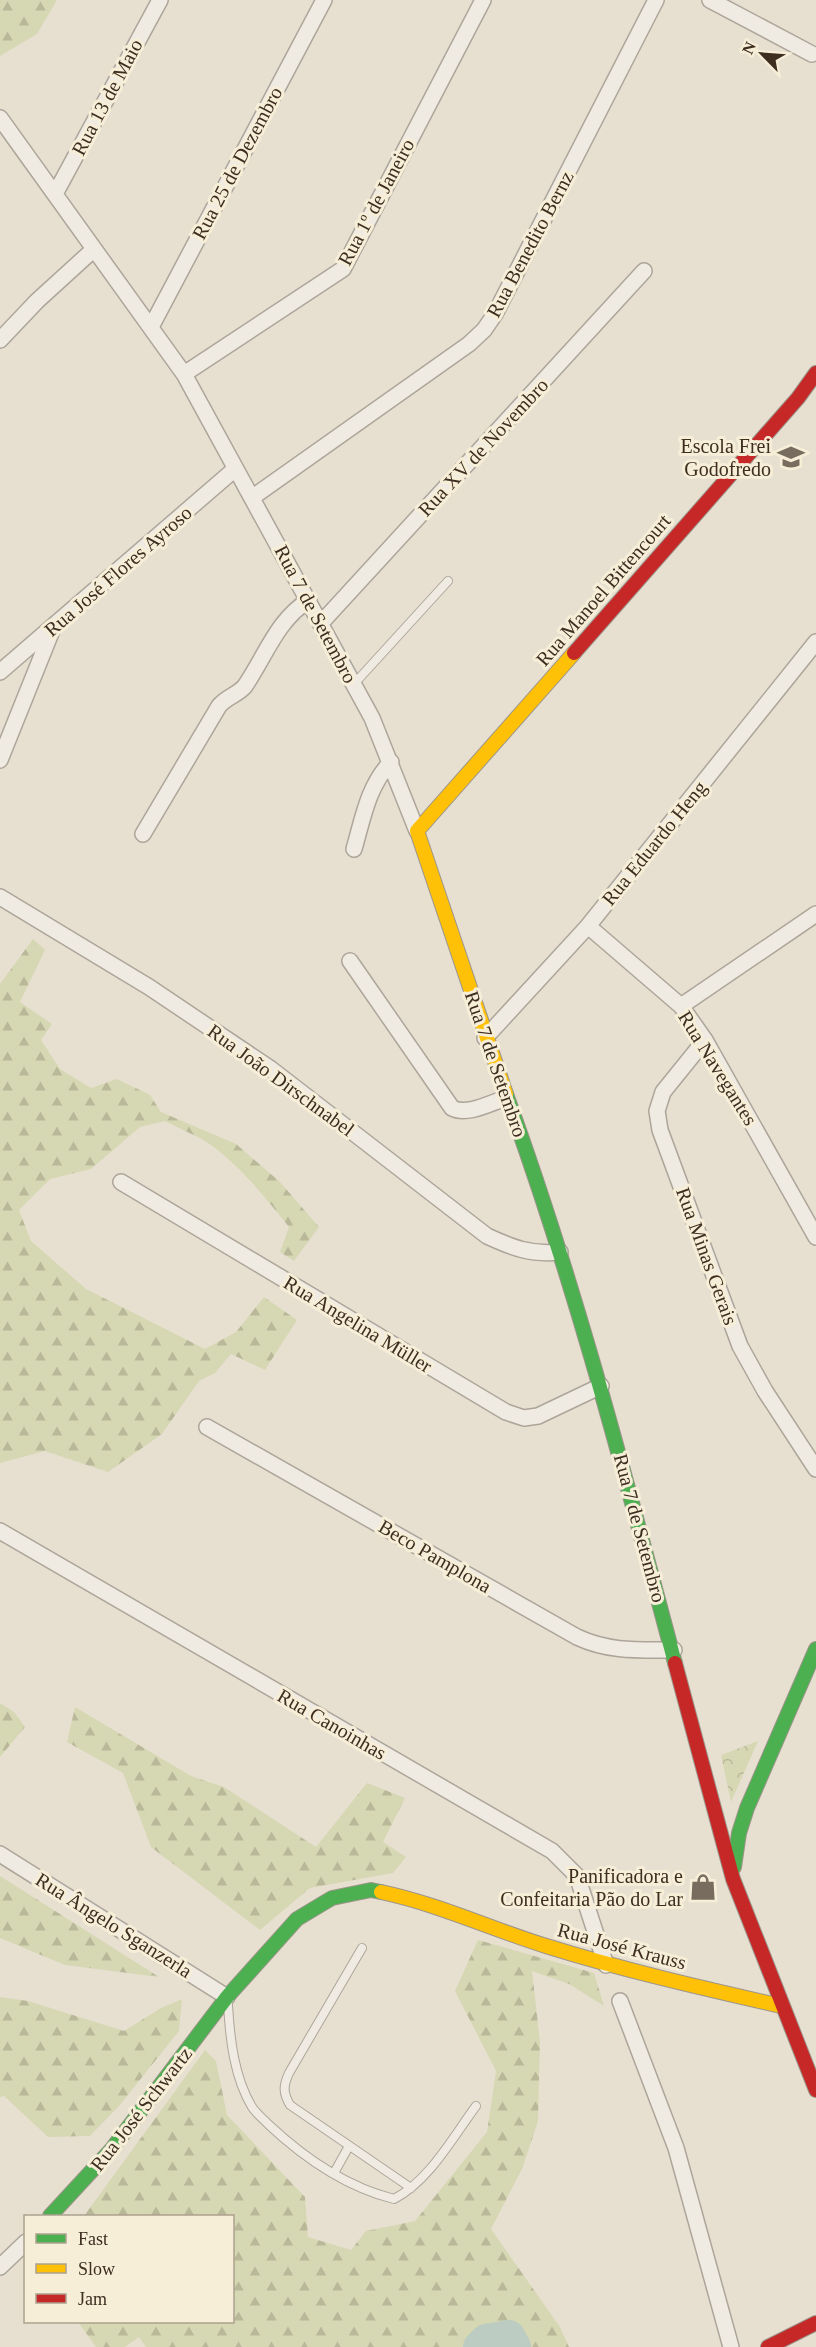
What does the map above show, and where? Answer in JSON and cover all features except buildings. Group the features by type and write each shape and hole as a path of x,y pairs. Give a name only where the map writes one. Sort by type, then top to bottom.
{"street":[{"name":"Rua 13 de Maio","path":"55,194 160,0"},
{"name":"Rua 25 de Dezembro","path":"151,327 324,0"},
{"name":"Rua 1º de Janeiro","path":"184,374 343,270 483,0"},
{"name":"Rua Benedito Bernz","path":"253,497 469,344 484,330 500,304 656,0"},
{"path":"710,0 812,54"},
{"name":"Rua 7 de Setembro","path":"0,118 184,374 322,622 391,762 417,831 485,1038 560,1252 602,1386 733,1879 745,1904 781,2006 816,2090"},
{"path":"0,340 37,301 93,250"},
{"name":"Rua XV de Novembro","path":"322,622 644,272"},
{"name":"Rua Manoel Bittencourt","path":"417,831 798,398 816,374"},
{"name":"Rua José Flores Ayroso","path":"0,672 235,469"},
{"path":"143,834 219,706 224,699 243,689 283,621 292,610 309,600"},
{"path":"0,760 54,625"},
{"name":"Rua Eduardo Heng","path":"485,1038 588,926 816,642"},
{"path":"354,849 371,790 377,777 391,762"},
{"name":"Rua João Dirschnabel","path":"0,897 149,987 271,1069 487,1236 515,1249 538,1254 560,1252"},
{"path":"681,1006 816,915"},
{"name":"Rua Navegantes","path":"588,926 681,1006 705,1040 816,1237"},
{"path":"350,961 452,1108 459,1112 466,1111 506,1098"},
{"name":"Rua Minas Gerais","path":"705,1040 663,1092 657,1111 660,1130 740,1346 765,1391 816,1469"},
{"name":"Rua Angelina Müller","path":"121,1182 506,1412 524,1418 538,1416 602,1386"},
{"name":"Beco Pamplona","path":"207,1426 597,1647 617,1650 674,1650"},
{"name":"Rua Canoinhas","path":"0,1531 552,1851 577,1876 606,1965"},
{"path":"733,1879 739,1833 747,1808 816,1649"},
{"path":"716,1812 747,1808"},
{"name":"Rua Ângelo Sganzerla","path":"0,1854 227,1997"},
{"name":"Rua José Krauss","path":"227,1997 297,1919 332,1898 371,1890 420,1900 491,1929 606,1965 781,2006"},
{"name":"Rua José Schwartz","path":"52,2215 111,2150 227,1997"},
{"path":"620,2001 676,2148 731,2347"},
{"path":"0,2267 24,2244"},
{"path":"768,2347 816,2323"}],"lane":[{"path":"354,684 448,580"},
{"path":"362,1948 283,2084 284,2095 290,2105 411,2188"},
{"path":"227,1997 230,2033 237,2069 253,2109 288,2143 334,2173 374,2194 394,2199 411,2188 476,2106"},
{"path":"334,2173 349,2146"}],"green space":[{"path":"0,0 57,0 37,34 0,56"},
{"path":"33,939 45,950 20,1002 52,1024 41,1040 60,1069 91,1088 117,1079 150,1095 161,1112 236,1144 280,1182 319,1227 294,1261 280,1252 289,1227 262,1194 233,1163 211,1145 165,1121 140,1127 91,1169 50,1179 19,1210 31,1241 86,1289 205,1349 236,1332 264,1297 297,1320 265,1370 231,1354 215,1373 199,1381 162,1434 108,1472 45,1451 0,1463 0,984"},
{"path":"0,1703 14,1712 25,1727 0,1757"},
{"path":"75,1707 191,1776 224,1787 316,1847 367,1783 405,1798 383,1842 406,1857 393,1873 310,1888 260,1930 151,1847 123,1773 67,1742"},
{"path":"758,1741 731,1802 721,1755"},
{"path":"0,1876 159,1977 65,1965 0,1938"},
{"path":"478,1940 594,1973 604,2006 569,1984 532,1971 540,2042 538,2121 522,2169 491,2229 560,2327 569,2347 146,2347 139,2337 125,2347 96,2347 79,2323 234,2323 234,2215 85,2215 205,2050 216,2061 227,2115 305,2197 308,2237 351,2250 366,2231 415,2221 487,2132 496,2071 455,1991"},
{"path":"0,1997 28,2001 124,2031 161,2008 182,1999 179,2031 119,2106 90,2136 48,2137 4,2096 0,2097"}],"waterway":[{"path":"479,2347 486,2340 509,2336 515,2347"}],"traffic: fast":[{"path":"506,1094 576,1305 675,1663"},
{"path":"734,1867 739,1833 747,1808 816,1649"},
{"path":"51,2215 111,2150 227,1997 297,1919 332,1898 371,1890 381,1892"}],"traffic: slow":[{"path":"506,1094 417,831 574,653"},
{"path":"381,1892 423,1903 575,1955 781,2006"}],"traffic: jam":[{"path":"574,653 798,398 816,373"},
{"path":"675,1663 733,1879 816,2090"},
{"path":"768,2347 816,2323"}],"place":[{"name":"Escola Frei Godofredo","path":"791,457"},
{"name":"Panificadora e Confeitaria Pão do Lar","path":"703,1887"}]}
